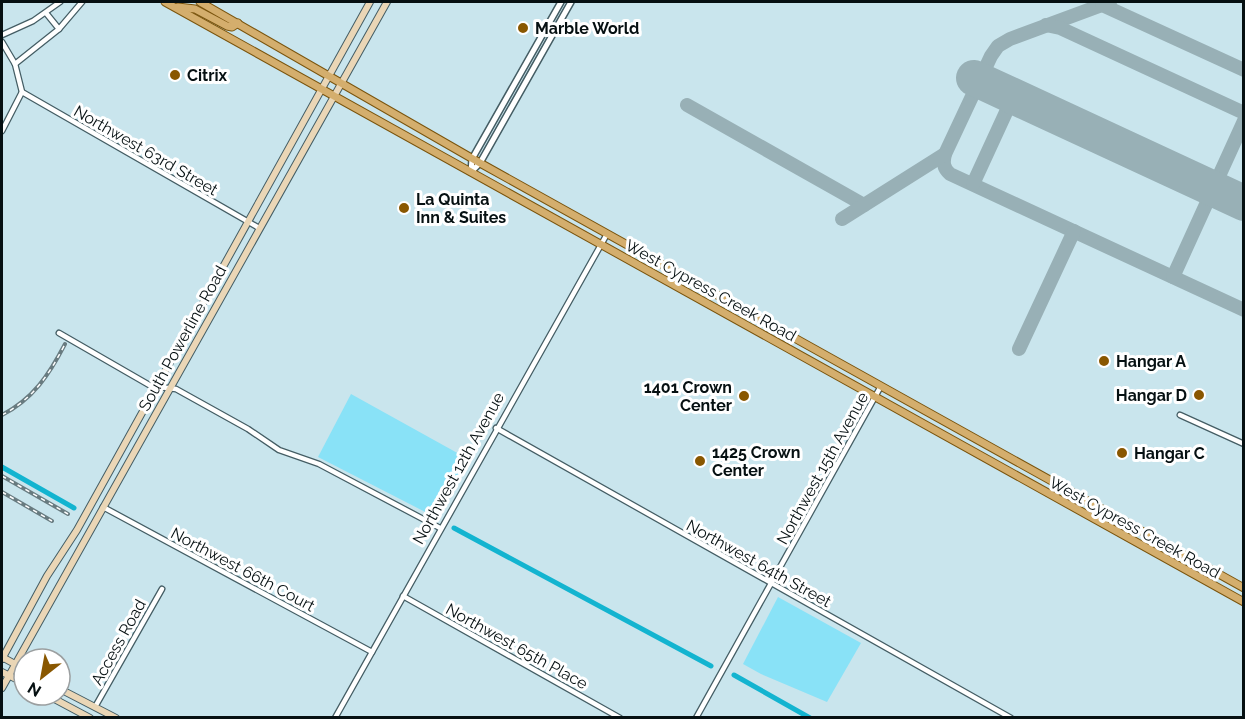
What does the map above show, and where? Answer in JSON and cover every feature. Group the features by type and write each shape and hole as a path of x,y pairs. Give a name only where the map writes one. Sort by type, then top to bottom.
{"main road":[{"name":"West Cypress Creek Road","path":"165,2 1244,602"},
{"name":"West Cypress Creek Road","path":"200,2 472,159 1244,588"},
{"name":"South Powerline Road","path":"2,658 47,576 77,530 370,2"},
{"name":"South Powerline Road","path":"25,647 387,2"},
{"path":"175,7 195,9 227,26 232,27 238,23"},
{"path":"775,341 787,343 797,339"},
{"name":"South Powerline Road","path":"2,688 12,670"},
{"path":"2,672 12,677"},
{"path":"72,695 116,717"},
{"path":"70,707 90,717"}],"street":[{"path":"2,34 46,13 60,2"},
{"path":"15,64 59,29 82,2"},
{"path":"471,172 472,159 561,2"},
{"path":"471,172 480,163 570,4"},
{"path":"46,13 59,29"},
{"path":"2,42 15,64 22,92 2,131"},
{"path":"537,45 544,49"},
{"name":"Northwest 63rd Street","path":"22,92 259,228"},
{"name":"Northwest 12th Avenue","path":"334,717 607,233"},
{"path":"59,333 149,384 176,389 248,429 279,450 319,464 440,528"},
{"name":"Northwest 15th Avenue","path":"696,717 881,386"},
{"path":"1180,415 1244,444"},
{"name":"Northwest 64th Street","path":"496,428 1011,717"},
{"name":"Northwest 66th Court","path":"103,507 372,652"},
{"name":"Access Road","path":"95,707 162,589"},
{"name":"Northwest 65th Place","path":"403,596 620,717"}],"shaded area":[{"path":"351,394 470,460 435,517 318,457"},
{"path":"778,597 861,643 827,702 743,664"}],"waterway":[{"path":"2,467 74,508"},
{"path":"454,528 711,666"},
{"path":"734,675 810,718"}],"taxiway":[{"path":"1110,2 1010,39 998,46 991,56 945,154 945,167 950,174 1244,310"},
{"path":"1102,5 1244,70"},
{"path":"1046,25 1060,28 1244,113"},
{"path":"973,184 1013,97"},
{"path":"687,105 864,205"},
{"path":"1173,277 1244,121"},
{"path":"842,219 945,154"},
{"path":"1019,349 1074,231"}],"runway":[{"path":"974,78 1244,203"}],"railway":[{"path":"2,415 23,402 39,385 65,344"},
{"path":"2,476 68,514"},
{"path":"2,492 52,521"}],"place":[{"name":"Marble World","path":"523,28"},
{"name":"Citrix","path":"175,75"},
{"name":"La Quinta Inn & Suites","path":"404,208"},
{"name":"Hangar A","path":"1104,361"},
{"name":"Hangar D","path":"1199,395"},
{"name":"1401 Crown Center","path":"744,396"},
{"name":"Hangar C","path":"1122,453"},
{"name":"1425 Crown Center","path":"700,461"}]}
